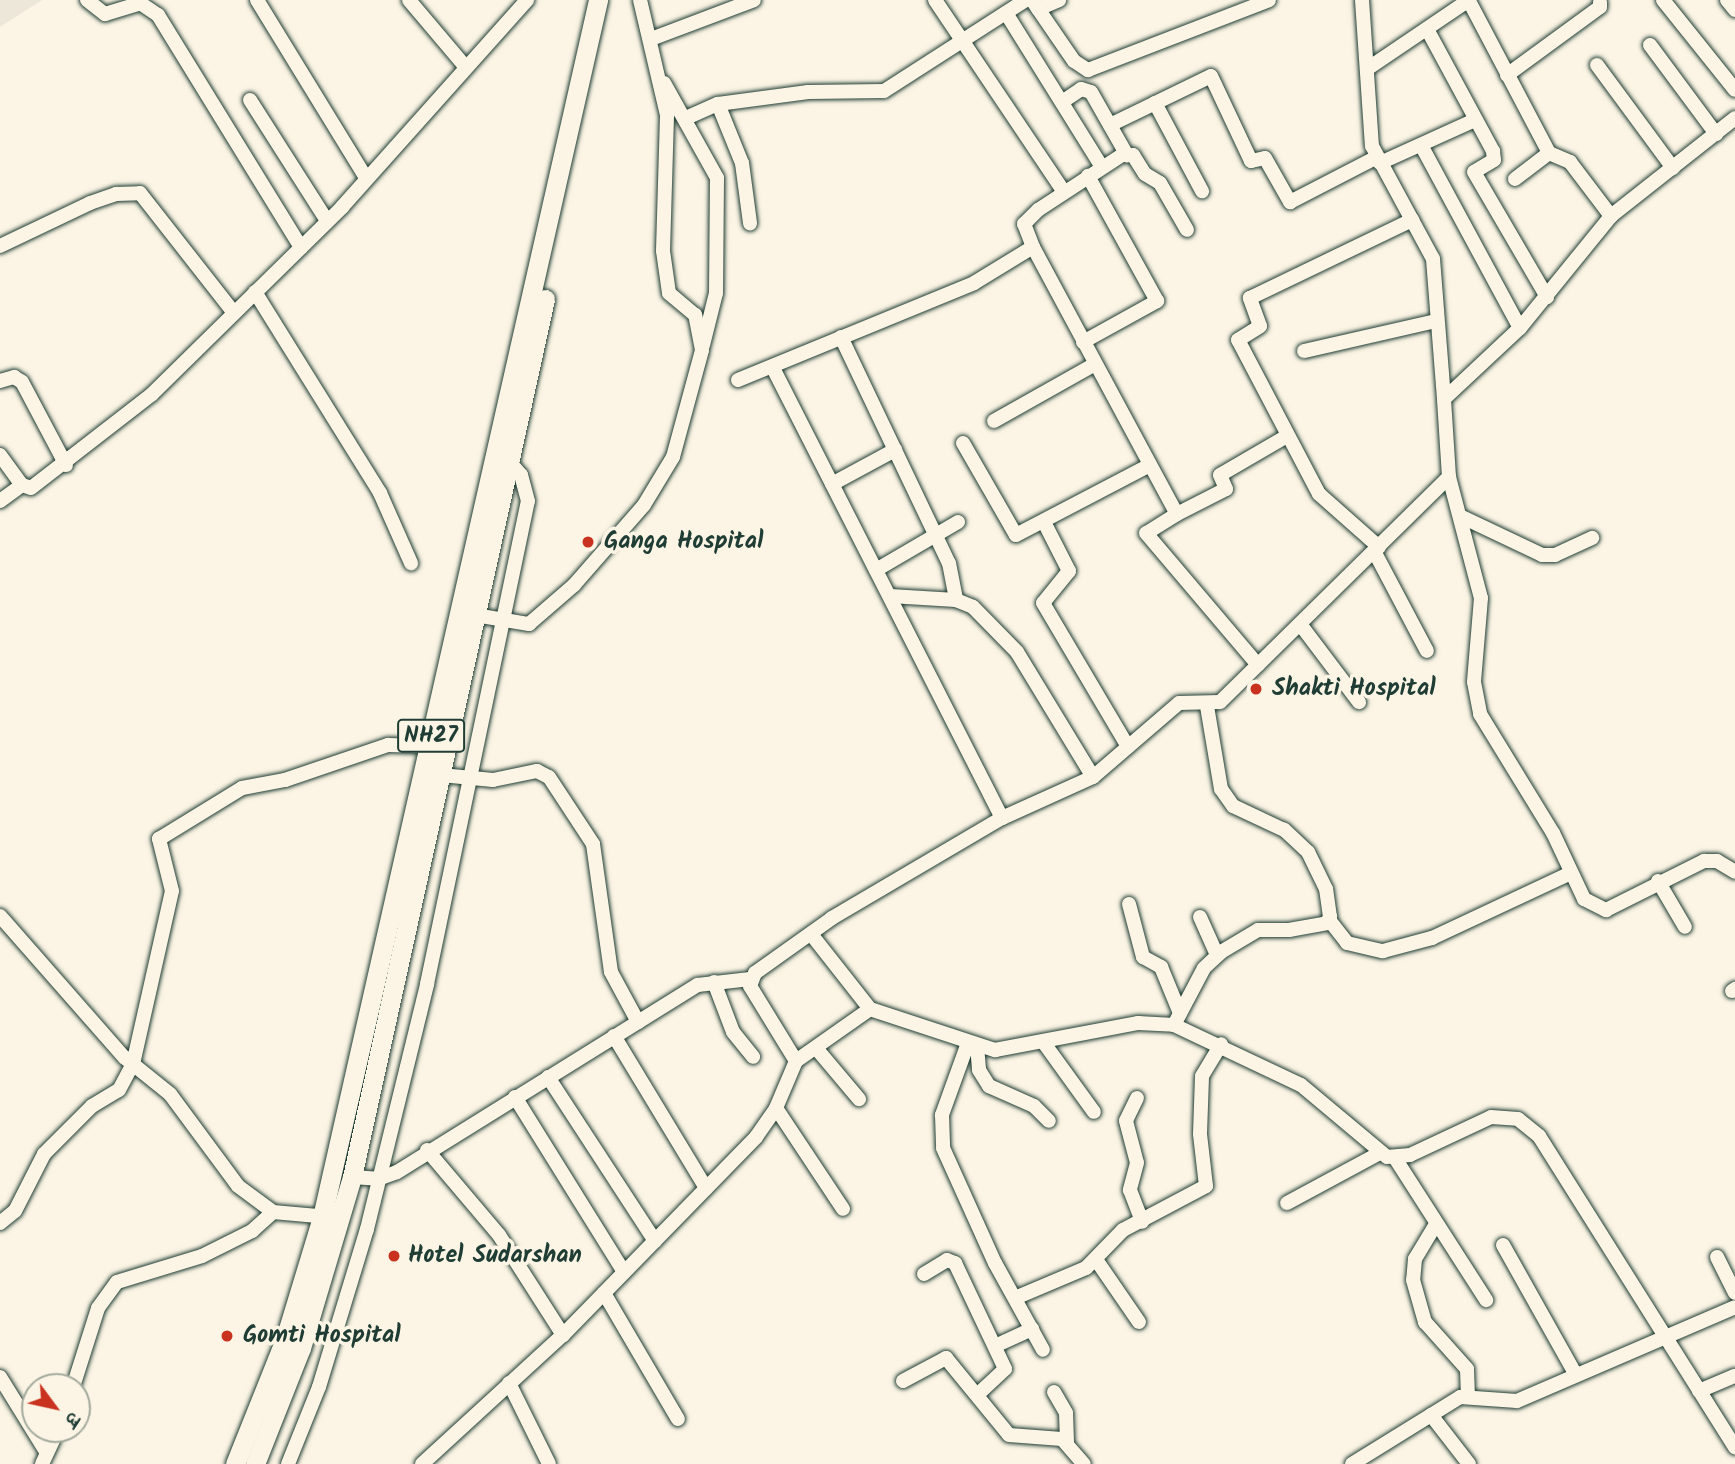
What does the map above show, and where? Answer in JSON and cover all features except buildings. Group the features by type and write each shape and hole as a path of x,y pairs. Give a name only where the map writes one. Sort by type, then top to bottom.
{"highway":[{"name":"NH27","path":"255,1464 301,1348 332,1217 429,746 598,0"},
{"name":"NH27","path":"235,1464 332,1217 352,1177 610,0"}],"street":[{"path":"88,0 105,14 140,3 158,15 301,247"},
{"path":"257,0 366,178"},
{"path":"409,0 464,65"},
{"path":"0,455 22,485 31,488 66,465 152,394 327,222 464,65 527,0"},
{"path":"640,0 667,115 663,251 669,293 695,315 702,350"},
{"path":"650,39 754,0"},
{"path":"935,0 1064,192"},
{"path":"686,118 718,104 808,92 884,91 962,38 1026,0"},
{"path":"1059,0 1035,5 1074,61 1087,70 1269,0"},
{"path":"1362,0 1379,160 1433,259 1449,477 1483,611 1475,682 1480,714 1584,899 1601,909 1704,860 1735,872"},
{"path":"1370,67 1469,0 1549,153 1570,162 1611,216"},
{"path":"1663,0 1735,90"},
{"path":"1727,0 1735,10"},
{"path":"1507,75 1600,8 1600,1"},
{"path":"1006,13 1102,167"},
{"path":"1427,29 1494,160 1474,172 1547,297"},
{"path":"1650,46 1716,134"},
{"path":"1597,65 1673,168"},
{"path":"475,615 530,624 574,586 644,505 673,457 716,293 720,218 717,178 686,118 659,75"},
{"path":"1110,125 1211,76 1251,161 1265,158 1290,202 1379,160 1421,145 1475,120"},
{"path":"1062,102 1081,89 1091,92 1127,155 1160,183 1187,229"},
{"path":"250,100 327,222"},
{"path":"1155,103 1202,191"},
{"path":"718,104 742,163 750,223"},
{"path":"1444,398 1520,328 1611,216 1735,118"},
{"path":"1421,145 1520,328"},
{"path":"1515,179 1549,153"},
{"path":"1127,155 1102,167 1064,192 1024,224 1032,247 1148,466 1178,514"},
{"path":"1083,342 1157,301 1088,176"},
{"path":"0,246 89,204 116,194 140,193 152,202 234,313"},
{"path":"1412,220 1250,298 1259,326 1238,340 1319,494 1377,549 1427,651"},
{"path":"738,380 773,368 841,337 918,310 1032,247"},
{"path":"255,292 380,493 411,563"},
{"path":"1304,351 1436,321"},
{"path":"841,337 949,562 956,600"},
{"path":"994,421 1095,364"},
{"path":"773,368 1003,818"},
{"path":"0,381 14,377 22,382 66,465"},
{"path":"1258,665 1146,533 1226,489 1220,475 1287,436"},
{"path":"963,443 1016,535 1148,466"},
{"path":"832,484 895,450"},
{"path":"288,1464 319,1387 390,1136 471,778 528,501 521,475 509,461"},
{"path":"352,1177 378,1179 638,1022 714,982 750,979 811,934 1003,818 1093,777 1179,703 1207,706 1220,702 1449,477"},
{"path":"0,501 22,485"},
{"path":"1460,516 1550,556 1592,538"},
{"path":"876,570 958,522"},
{"path":"1044,522 1069,571 1043,603 1128,747"},
{"path":"890,596 956,600 972,607 1017,652 1093,777"},
{"path":"1300,624 1359,702"},
{"path":"1207,706 1222,789 1233,806 1284,830 1308,852 1326,889 1329,921 1347,943 1383,951 1432,938 1571,873"},
{"path":"0,1223 15,1212 44,1154 92,1106 119,1090 133,1064 172,891 159,839 242,788 285,780 388,745 429,746"},
{"path":"441,775 471,778 537,771 556,786 593,844 611,972 638,1022"},
{"path":"1658,881 1685,927"},
{"path":"1129,904 1143,957 1161,967 1177,1019"},
{"path":"0,916 133,1064 170,1094 230,1178 273,1212 332,1217"},
{"path":"1200,917 1217,956"},
{"path":"1177,1019 1217,956 1258,930 1284,931 1329,921"},
{"path":"811,934 870,1009 973,1044 1005,1050 1138,1023 1177,1019 1301,1085 1380,1153 1395,1158 1486,1300"},
{"path":"750,979 796,1061"},
{"path":"714,982 733,1032 753,1056"},
{"path":"422,1464 563,1335 706,1188 776,1108 796,1061 870,1009"},
{"path":"614,1036 706,1188"},
{"path":"1044,1043 1094,1112"},
{"path":"973,1044 979,1069 989,1086 1034,1106 1049,1121"},
{"path":"973,1044 942,1115 943,1148 1043,1350"},
{"path":"1015,1298 1097,1261 1114,1237 1209,1182 1200,1134 1202,1076 1221,1044"},
{"path":"816,1048 859,1099"},
{"path":"548,1077 654,1241"},
{"path":"515,1097 624,1272"},
{"path":"1137,1098 1126,1121 1137,1163 1130,1190 1142,1222"},
{"path":"776,1108 844,1209"},
{"path":"1395,1158 1491,1117 1528,1125 1668,1336 1735,1447"},
{"path":"427,1150 491,1224 563,1335"},
{"path":"1287,1203 1380,1153"},
{"path":"78,1373 98,1308 117,1282 202,1256 252,1231 273,1212"},
{"path":"1436,1224 1412,1266 1413,1280 1425,1322 1466,1369 1468,1394"},
{"path":"1503,1245 1576,1375"},
{"path":"1717,1257 1735,1293"},
{"path":"924,1274 947,1260 955,1263 995,1346 1005,1372 977,1395"},
{"path":"1097,1261 1139,1322"},
{"path":"604,1293 678,1419"},
{"path":"1352,1464 1468,1394 1507,1404 1735,1307"},
{"path":"995,1346 1032,1329"},
{"path":"903,1381 946,1358 1009,1435 1067,1443"},
{"path":"1699,1391 1735,1376"},
{"path":"0,1377 44,1458"},
{"path":"509,1383 550,1464"},
{"path":"1054,1392 1066,1413 1067,1443 1084,1464"},
{"path":"1431,1415 1469,1464"}],"shaded area":[{"path":"0,0 42,0 0,27"}],"place":[{"name":"Ganga Hospital","path":"588,542"},
{"name":"Shakti Hospital","path":"1256,689"},
{"name":"Hotel Sudarshan","path":"394,1256"},
{"name":"Gomti Hospital","path":"227,1336"}]}
